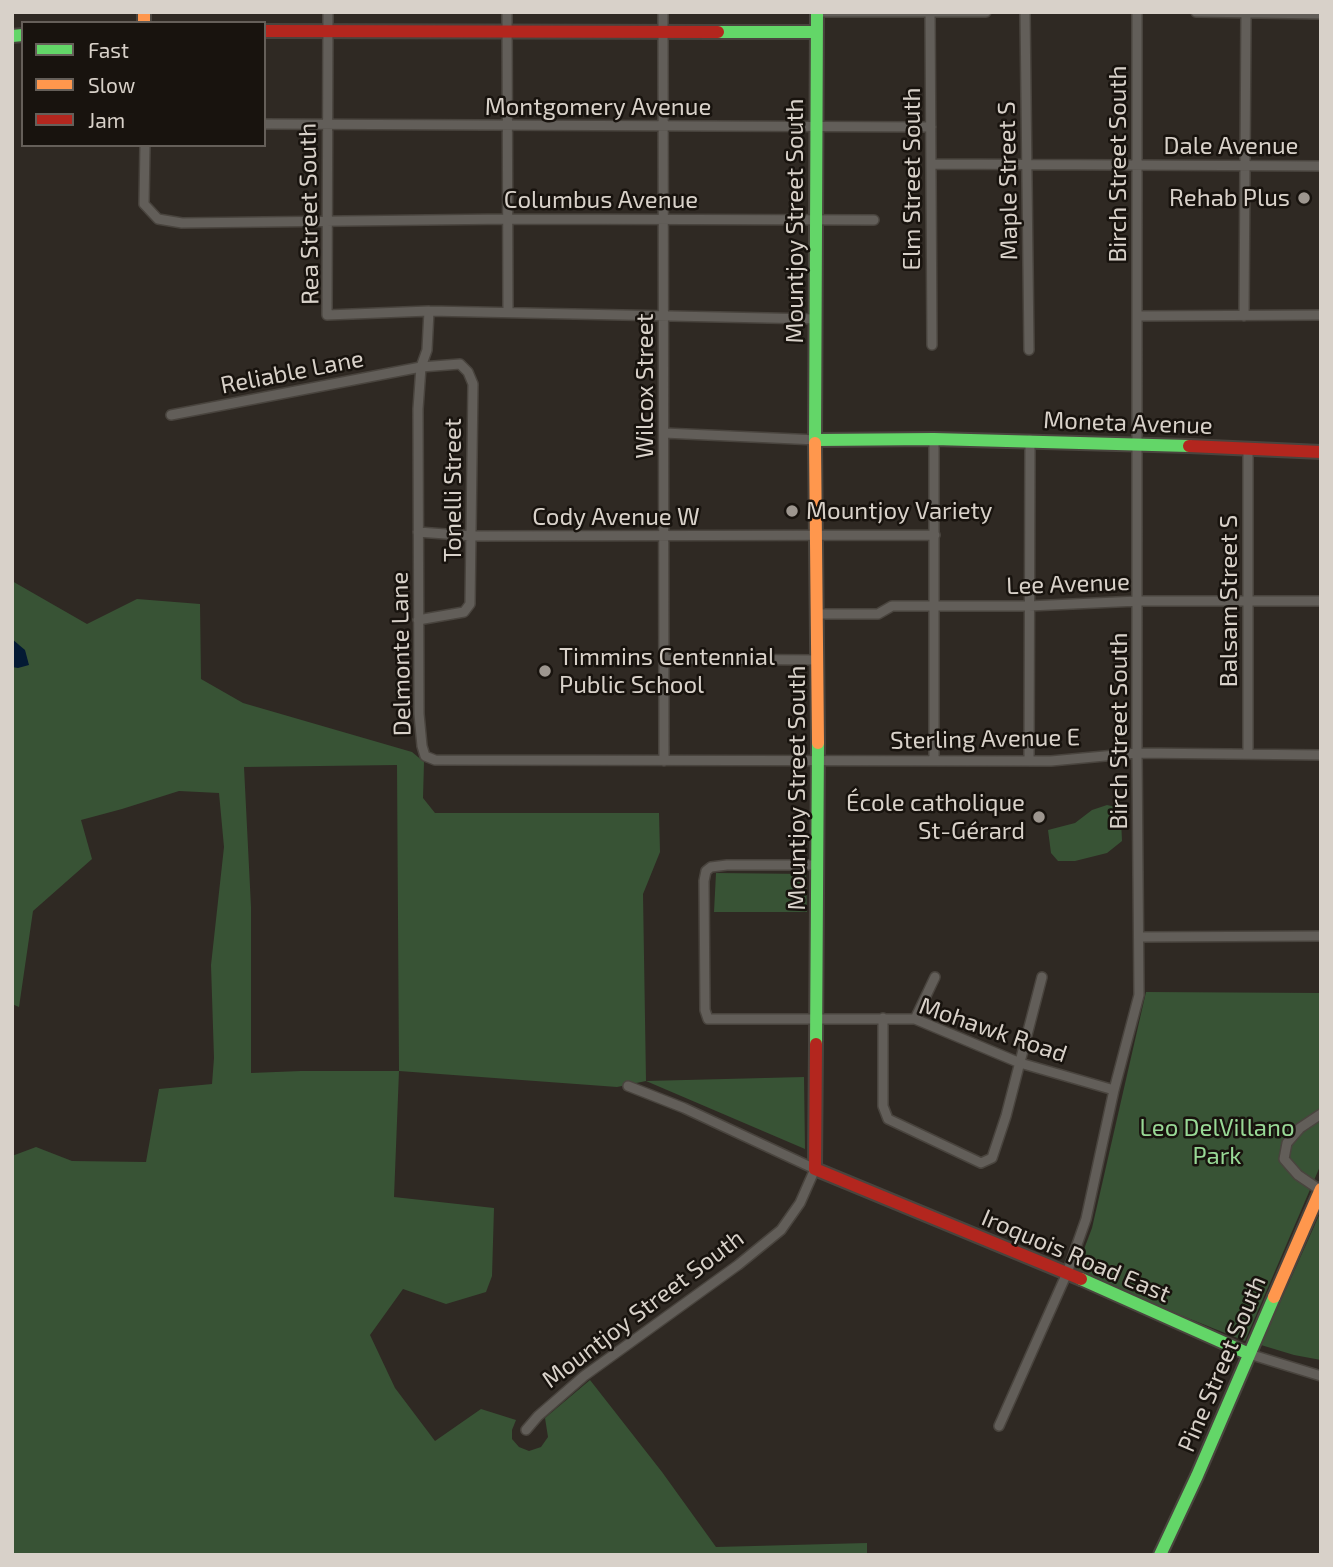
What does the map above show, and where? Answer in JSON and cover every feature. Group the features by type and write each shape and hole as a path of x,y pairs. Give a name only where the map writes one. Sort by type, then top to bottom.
{"street":[{"name":"Rea Street South","path":"328,12 327,315 429,312"},
{"path":"507,12 508,312"},
{"name":"Wilcox Street","path":"663,12 664,761"},
{"path":"819,12 986,12"},
{"name":"Mountjoy Street South","path":"526,1430 584,1376 738,1265 781,1230 800,1203 816,1169 818,614 815,535 819,12"},
{"name":"Elm Street South","path":"930,12 932,345"},
{"name":"Maple Street S","path":"1025,12 1029,350"},
{"name":"Birch Street South","path":"999,1426 1067,1273 1086,1219 1114,1090 1139,995 1136,753 1137,12"},
{"path":"1196,12 1321,14"},
{"path":"1244,316 1246,13"},
{"path":"266,31 817,32"},
{"name":"Montgomery Avenue","path":"266,124 931,127"},
{"name":"Columbus Avenue","path":"145,147 144,204 158,219 182,223 508,219 874,220"},
{"name":"Dale Avenue","path":"931,164 1321,166"},
{"path":"429,312 816,319"},
{"name":"Delmonte Lane","path":"429,312 427,350 421,367 418,409 419,714 425,756 435,760 664,761"},
{"path":"1138,316 1321,315"},
{"name":"Tonelli Street","path":"418,620 464,612 470,604 473,536 473,384 468,372 460,364 421,367"},
{"name":"Reliable Lane","path":"171,415 421,367"},
{"path":"664,432 817,440"},
{"path":"934,439 934,760"},
{"name":"Moneta Avenue","path":"817,440 1030,440 1321,452"},
{"path":"1029,761 1030,440"},
{"name":"Balsam Street S","path":"1248,448 1248,754"},
{"name":"Cody Avenue W","path":"418,532 473,536 935,535"},
{"name":"Lee Avenue","path":"818,614 878,614 892,606 1029,606 1138,601 1321,601"},
{"path":"664,659 818,660"},
{"name":"Sterling Avenue E","path":"664,761 1051,761 1136,753 1321,755"},
{"name":"Mohawk Road","path":"817,865 711,867 706,871 705,1010 708,1019 915,1019 1020,1063 1114,1090"},
{"path":"1140,937 1321,936"},
{"path":"915,1019 934,977"},
{"path":"883,1018 883,1106 888,1119 981,1163 992,1158 1042,978"},
{"path":"628,1086 816,1169"},
{"path":"1320,1190 1298,1175 1283,1159 1287,1143 1300,1128 1321,1114"},
{"name":"Iroquois Road East","path":"816,1169 1067,1273 1248,1354 1321,1376"},
{"name":"Pine Street South","path":"1160,1555 1197,1476 1320,1190"}],"green space":[{"path":"12,581 87,624 137,599 200,604 201,679 243,703 412,752 424,762 423,798 435,813 659,813 660,852 643,894 646,1081 617,1087 399,1071 394,1197 494,1208 492,1276 486,1292 446,1304 403,1289 370,1335 395,1388 435,1441 481,1409 516,1420 512,1439 519,1447 529,1451 541,1447 548,1437 545,1418 590,1380 716,1547 867,1543 867,1555 12,1555 12,1156 36,1147 72,1161 146,1162 159,1089 212,1084 214,1058 211,965 224,847 219,793 179,791 81,820 92,859 33,911 19,1007 12,1004","holes":["397,765 399,1071 251,1073 251,907 244,767"]},
{"path":"1107,805 1116,807 1121,819 1122,841 1107,853 1075,861 1058,861 1051,853 1048,830 1075,823 1092,810"},
{"path":"716,873 806,874 807,912 714,912"},
{"name":"Leo DelVillano Park","path":"1146,992 1321,993 1321,1164 1245,1341 1075,1273 1092,1228"},
{"path":"804,1077 805,1149 646,1081"},
{"path":"1321,1211 1321,1360 1261,1345"}],"water":[{"path":"12,639 25,650 29,665 12,667"}],"traffic: fast":[{"path":"815,443 817,12"},
{"path":"718,32 817,32"},
{"path":"12,36 21,35"},
{"path":"817,440 934,439 1189,446"},
{"path":"816,1044 818,743"},
{"path":"1081,1279 1249,1354"},
{"path":"1160,1555 1274,1297"}],"traffic: slow":[{"path":"144,12 144,21"},
{"path":"815,443 818,743"},
{"path":"1274,1297 1321,1189"}],"traffic: jam":[{"path":"266,31 718,32"},
{"path":"1189,446 1321,452"},
{"path":"816,1044 815,1169 1081,1279"}],"place":[{"name":"Rehab Plus","path":"1304,198"},
{"name":"Mountjoy Variety","path":"792,511"},
{"name":"Timmins Centennial Public School","path":"545,671"},
{"name":"École catholique St-Gérard","path":"1039,817"}]}
